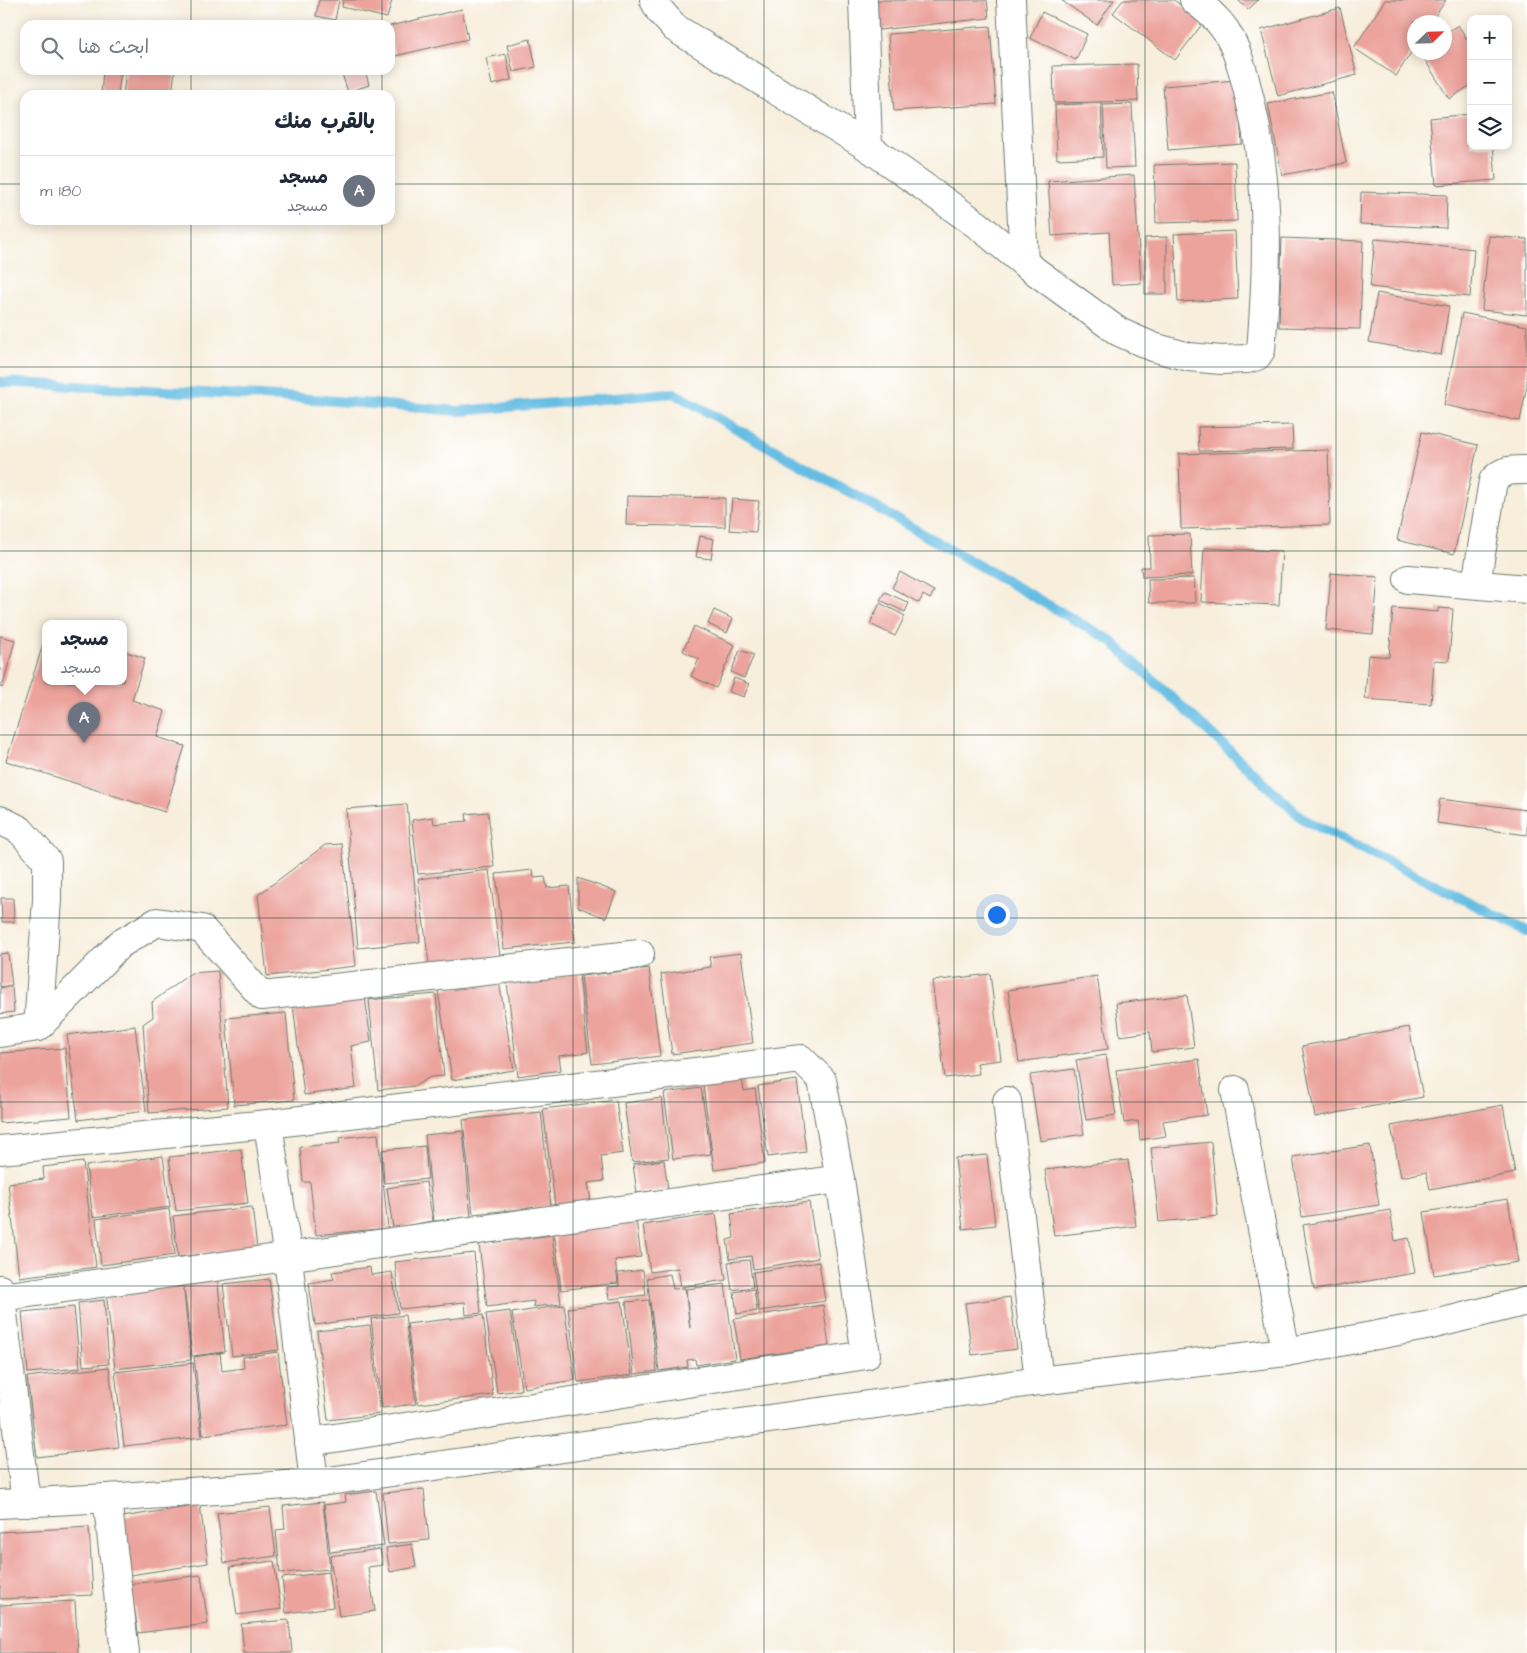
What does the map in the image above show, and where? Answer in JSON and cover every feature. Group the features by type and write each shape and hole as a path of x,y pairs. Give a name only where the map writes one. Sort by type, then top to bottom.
{"street":[{"path":"654,0 660,11 676,28 868,147 979,226 1024,263 1120,332 1153,347 1189,357 1221,360 1247,359 1260,353 1267,280 1267,227 1255,120 1242,68 1230,37 1211,12 1194,0"},
{"path":"864,0 868,147"},
{"path":"1011,0 1024,263"},
{"path":"1476,584 1493,481 1505,471 1527,470"},
{"path":"1408,579 1527,589"},
{"path":"0,820 20,830 47,861 47,900 38,1027"},
{"path":"0,1033 38,1027 120,944 157,922 202,929 262,996 640,954"},
{"path":"0,1150 268,1124 801,1059 822,1080 840,1179 866,1355 309,1442"},
{"path":"1235,1090 1286,1352"},
{"path":"1007,1101 1039,1381"},
{"path":"268,1124 288,1258 314,1483"},
{"path":"840,1179 288,1258 1,1293 13,1504 314,1483 1039,1381 1286,1352 1430,1325 1527,1301"},
{"path":"107,1498 125,1653"}],"building":[{"path":"319,0 339,0 335,20 316,16"},
{"path":"343,0 392,0 387,18 342,7"},
{"path":"876,0 987,0 989,18 879,30"},
{"path":"1061,0 1114,0 1097,25"},
{"path":"1123,0 1174,0 1203,23 1175,60 1113,13"},
{"path":"1238,0 1258,0 1248,10"},
{"path":"1385,0 1446,0 1436,15 1407,15 1407,59 1396,76 1354,48"},
{"path":"1340,8 1357,75 1278,96 1261,30"},
{"path":"462,9 468,39 395,56 395,25"},
{"path":"1042,12 1087,34 1076,60 1030,38"},
{"path":"1458,25 1467,39 1467,88 1449,99 1425,60 1452,60 1452,29"},
{"path":"990,26 996,104 894,111 888,34"},
{"path":"530,39 536,67 513,72 507,45"},
{"path":"506,54 511,80 492,85 486,58"},
{"path":"1137,64 1138,101 1054,103 1053,66"},
{"path":"103,75 120,75 119,90 101,90"},
{"path":"125,75 174,75 173,90 124,90"},
{"path":"342,75 366,75 369,85 347,90"},
{"path":"1237,80 1242,144 1168,150 1163,86"},
{"path":"1332,92 1346,163 1282,175 1268,104"},
{"path":"1101,103 1103,157 1057,159 1055,105"},
{"path":"1132,104 1135,167 1106,168 1103,105"},
{"path":"1467,114 1467,150 1493,150 1496,180 1436,185 1430,118"},
{"path":"1235,162 1237,221 1156,223 1154,165"},
{"path":"1134,175 1141,283 1112,285 1109,232 1052,236 1048,181"},
{"path":"1361,192 1447,195 1446,228 1360,224"},
{"path":"1235,231 1238,299 1178,302 1174,234"},
{"path":"1489,236 1527,239 1527,315 1482,310"},
{"path":"1167,237 1167,294 1145,294 1145,238"},
{"path":"1282,238 1363,241 1360,329 1279,327"},
{"path":"1375,239 1474,249 1470,297 1370,287"},
{"path":"1377,293 1449,306 1441,355 1369,342"},
{"path":"1462,313 1527,326 1527,386 1520,421 1444,405"},
{"path":"1292,425 1293,449 1199,451 1198,427"},
{"path":"1422,432 1478,445 1454,554 1397,540"},
{"path":"1328,450 1330,525 1181,529 1179,454"},
{"path":"627,496 725,498 725,527 626,525"},
{"path":"732,499 759,501 756,532 729,530"},
{"path":"1190,534 1192,575 1142,577 1141,567 1150,567 1149,535"},
{"path":"700,536 714,539 711,559 696,557"},
{"path":"1204,548 1282,551 1279,605 1201,602"},
{"path":"900,572 934,591 930,599 923,595 919,603 892,588"},
{"path":"1331,573 1378,577 1373,634 1326,630"},
{"path":"1194,578 1195,603 1149,603 1148,579"},
{"path":"885,592 909,603 905,612 880,600"},
{"path":"880,603 905,616 895,636 870,624"},
{"path":"1393,608 1438,612 1438,608 1453,609 1449,661 1434,660 1431,704 1365,699 1368,655 1389,657"},
{"path":"714,610 733,619 727,633 708,624"},
{"path":"694,626 735,645 716,688 691,676 699,659 683,651"},
{"path":"0,636 15,640 2,688 0,687"},
{"path":"42,647 42,685 127,685 127,652 145,658 132,700 165,711 157,737 185,746 165,812 6,761"},
{"path":"740,650 754,655 744,678 731,672"},
{"path":"734,678 749,684 744,697 729,692"},
{"path":"1440,799 1527,810 1527,835 1437,823"},
{"path":"407,804 420,942 358,948 346,809"},
{"path":"488,812 494,867 418,874 412,820 433,817 434,824 467,821 466,814"},
{"path":"342,844 356,966 267,976 258,895 325,845"},
{"path":"489,870 500,956 429,964 418,879"},
{"path":"533,870 534,878 545,877 547,888 569,886 575,942 504,949 496,874"},
{"path":"578,878 616,892 606,918 578,907"},
{"path":"1,898 13,898 14,922 2,922"},
{"path":"8,953 12,985 0,987 0,954"},
{"path":"741,953 753,1043 672,1054 661,974 711,967 709,957"},
{"path":"649,968 660,1056 592,1064 581,976"},
{"path":"218,971 228,1107 149,1113 143,1024 153,1017 152,1002 191,973"},
{"path":"579,974 588,1052 559,1056 561,1070 518,1076 507,982"},
{"path":"990,974 1001,1060 977,1063 979,1074 945,1078 932,981"},
{"path":"1097,976 1108,1049 1019,1062 1008,990"},
{"path":"499,981 514,1070 452,1080 438,990"},
{"path":"12,987 14,1012 0,1014 0,988"},
{"path":"436,994 444,1076 430,1077 415,1086 378,1090 369,1000"},
{"path":"1187,995 1194,1047 1152,1052 1150,1032 1120,1036 1116,1003"},
{"path":"365,996 371,1042 351,1046 356,1088 304,1095 293,1005"},
{"path":"286,1013 294,1100 234,1105 226,1018"},
{"path":"135,1026 146,1111 78,1120 67,1035"},
{"path":"1409,1027 1423,1097 1315,1117 1302,1046"},
{"path":"65,1048 71,1117 0,1123 0,1053"},
{"path":"1106,1055 1116,1115 1086,1120 1076,1060"},
{"path":"1199,1059 1207,1115 1163,1121 1166,1136 1140,1140 1138,1121 1124,1123 1116,1070"},
{"path":"1074,1069 1084,1134 1040,1141 1030,1075"},
{"path":"741,1073 744,1091 755,1089 765,1163 714,1170 702,1077"},
{"path":"797,1080 806,1152 768,1157 758,1086"},
{"path":"701,1088 711,1154 673,1159 664,1093"},
{"path":"662,1098 669,1158 632,1162 624,1103"},
{"path":"616,1100 623,1153 601,1156 604,1181 588,1183 591,1201 555,1206 543,1109"},
{"path":"1503,1105 1515,1173 1430,1189 1426,1172 1401,1177 1391,1126"},
{"path":"541,1112 551,1206 473,1214 463,1120"},
{"path":"463,1131 471,1217 434,1221 425,1135"},
{"path":"378,1134 388,1228 316,1235 310,1182 303,1182 300,1147 340,1143 339,1138"},
{"path":"1211,1142 1218,1216 1159,1222 1151,1148"},
{"path":"1370,1145 1379,1205 1302,1217 1293,1157"},
{"path":"425,1146 428,1179 384,1183 382,1150"},
{"path":"241,1149 248,1203 176,1211 169,1157"},
{"path":"987,1155 995,1225 963,1229 955,1158"},
{"path":"163,1156 170,1207 93,1217 86,1166"},
{"path":"664,1160 668,1189 637,1193 633,1164"},
{"path":"1128,1160 1136,1226 1054,1236 1045,1170"},
{"path":"83,1162 96,1267 19,1277 8,1183 44,1179 43,1167"},
{"path":"426,1182 433,1221 393,1228 387,1188"},
{"path":"1508,1199 1518,1262 1434,1275 1424,1212"},
{"path":"809,1202 818,1258 753,1269 751,1256 730,1259 727,1240 734,1238 731,1214"},
{"path":"252,1207 257,1248 178,1257 173,1216"},
{"path":"169,1209 175,1255 101,1265 96,1219"},
{"path":"1390,1210 1395,1241 1409,1238 1415,1273 1314,1290 1303,1225"},
{"path":"716,1214 726,1280 681,1287 678,1268 650,1272 643,1225"},
{"path":"636,1220 641,1257 615,1260 618,1283 561,1290 554,1229"},
{"path":"552,1235 561,1304 533,1307 534,1301 487,1307 479,1244"},
{"path":"474,1253 481,1313 466,1315 465,1302 400,1309 395,1262"},
{"path":"749,1260 753,1287 732,1290 728,1262"},
{"path":"819,1262 825,1301 759,1311 753,1272"},
{"path":"370,1267 371,1275 392,1272 398,1313 315,1325 309,1283 334,1279 332,1272"},
{"path":"643,1270 646,1295 609,1299 607,1287 619,1286 618,1273"},
{"path":"670,1274 673,1289 685,1288 690,1328 686,1289 725,1284 735,1359 696,1365 695,1359 687,1360 688,1367 659,1371 647,1278"},
{"path":"217,1275 225,1352 192,1356 183,1279"},
{"path":"269,1279 279,1350 232,1356 223,1284"},
{"path":"183,1282 191,1360 115,1369 106,1290"},
{"path":"754,1289 757,1311 737,1314 734,1292"},
{"path":"1010,1297 1017,1349 972,1355 965,1303"},
{"path":"104,1300 109,1364 83,1366 78,1303"},
{"path":"649,1300 657,1371 634,1374 626,1302"},
{"path":"622,1301 632,1375 578,1382 568,1308"},
{"path":"564,1305 575,1380 524,1388 512,1313"},
{"path":"823,1305 829,1346 740,1359 734,1319"},
{"path":"74,1307 80,1368 28,1373 22,1312"},
{"path":"510,1311 521,1390 497,1393 486,1314"},
{"path":"405,1315 416,1404 382,1408 371,1319"},
{"path":"483,1315 493,1395 418,1404 407,1324"},
{"path":"370,1325 380,1414 328,1420 317,1331"},
{"path":"278,1352 287,1425 203,1435 194,1357 220,1353 222,1371 244,1368 243,1357"},
{"path":"193,1363 202,1437 124,1446 115,1372"},
{"path":"109,1367 119,1447 37,1457 27,1377"},
{"path":"424,1489 429,1540 388,1544 383,1493"},
{"path":"376,1491 384,1546 330,1552 324,1505 346,1502 345,1495"},
{"path":"323,1502 330,1569 280,1573 276,1530 285,1529 283,1506"},
{"path":"200,1505 208,1563 130,1575 122,1517"},
{"path":"270,1507 276,1556 224,1563 217,1513"},
{"path":"89,1527 93,1595 0,1599 0,1532"},
{"path":"412,1544 416,1567 390,1572 386,1548"},
{"path":"380,1549 383,1565 368,1567 375,1611 339,1616 330,1556"},
{"path":"274,1561 281,1609 237,1615 230,1567"},
{"path":"328,1572 333,1607 286,1613 282,1578"},
{"path":"201,1575 208,1624 138,1633 131,1584"},
{"path":"75,1601 78,1653 0,1653 0,1605"},
{"path":"289,1620 292,1653 244,1653 241,1624"}],"waterway":[{"path":"0,382 299,398 460,411 674,393 1110,640 1303,819 1527,931"}],"place":[{"name":"مسجد","path":"84,743"}]}
